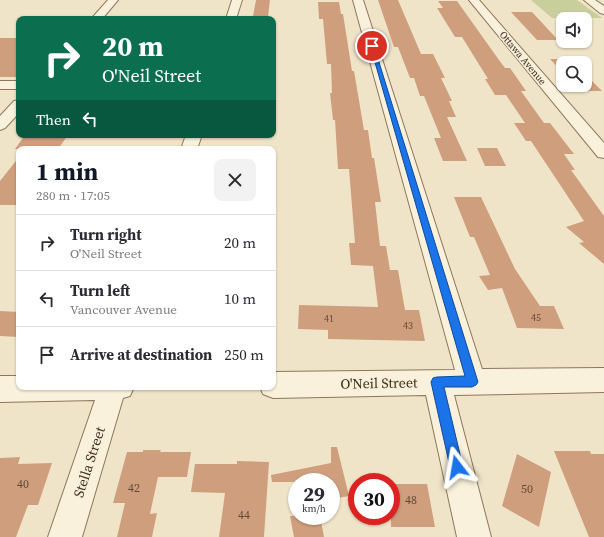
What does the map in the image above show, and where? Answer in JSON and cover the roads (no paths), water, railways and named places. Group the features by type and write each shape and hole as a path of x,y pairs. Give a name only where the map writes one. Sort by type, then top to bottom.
{"street":[{"path":"99,16 113,0"},
{"path":"232,16 237,0"},
{"path":"358,0 472,382"},
{"name":"Ottawa Avenue","path":"474,0 604,153"},
{"path":"589,0 604,11"},
{"path":"0,85 16,85"},
{"path":"0,125 16,107"},
{"name":"O'Neil Street","path":"276,385 604,380"},
{"path":"437,382 474,537"},
{"path":"0,389 16,389"},
{"name":"Stella Street","path":"65,537 112,390"}]}
